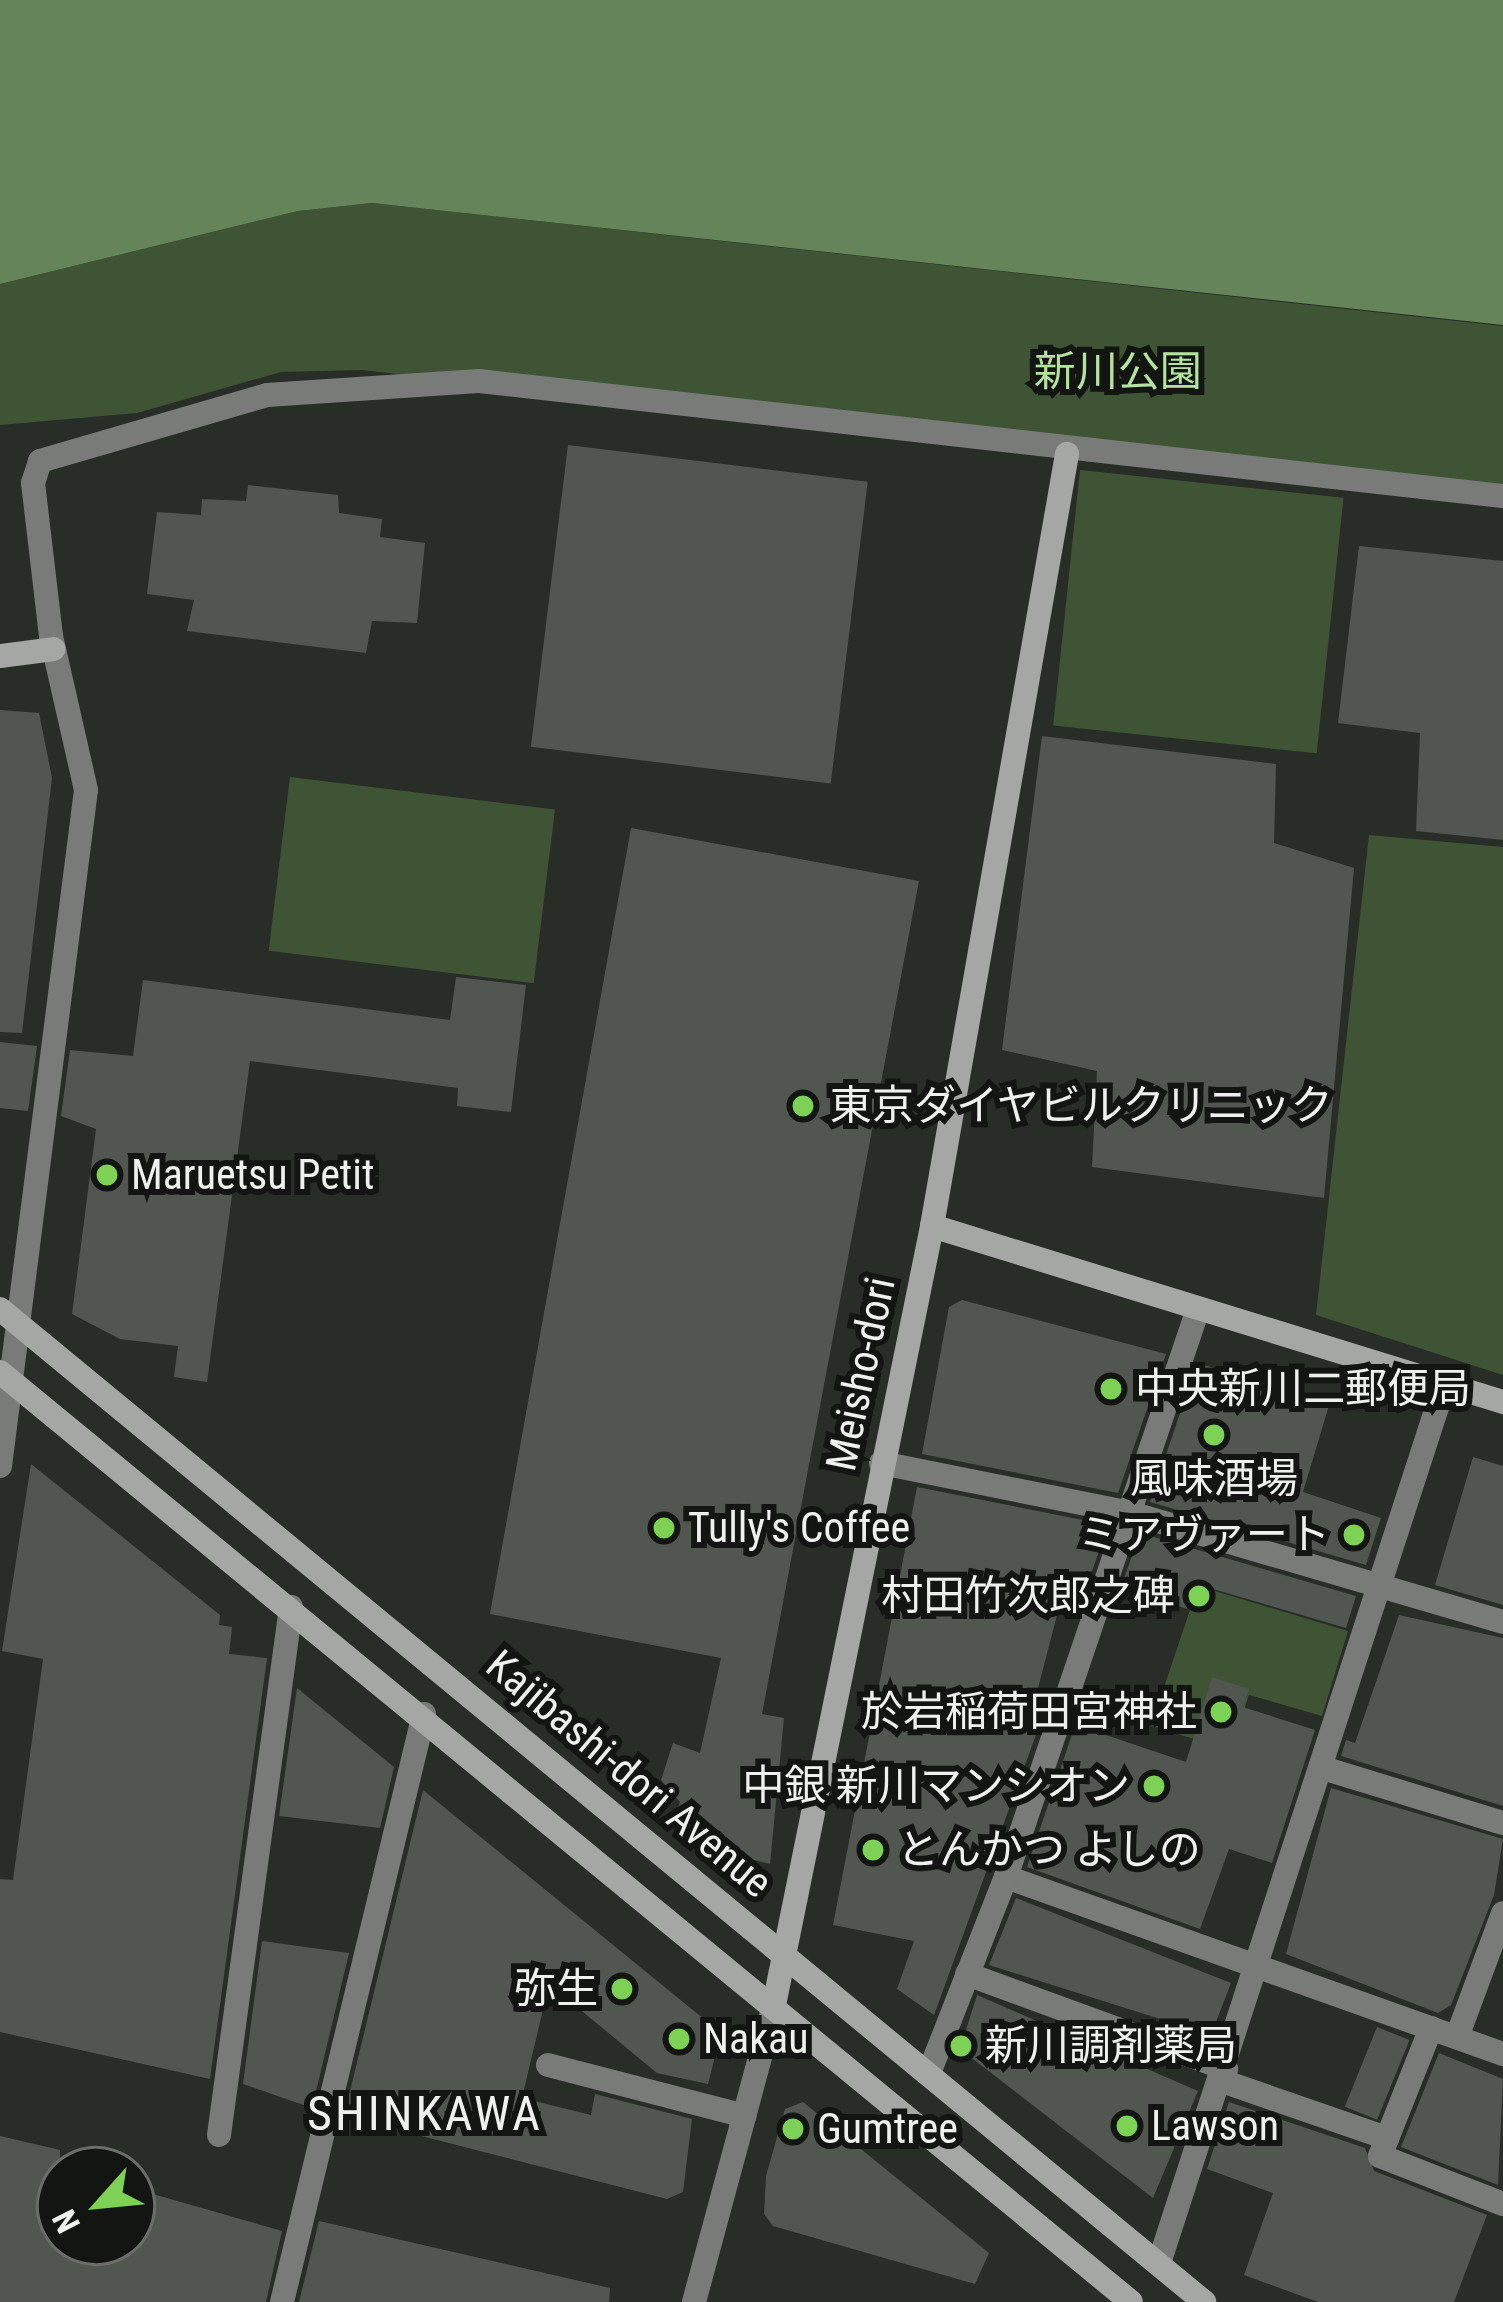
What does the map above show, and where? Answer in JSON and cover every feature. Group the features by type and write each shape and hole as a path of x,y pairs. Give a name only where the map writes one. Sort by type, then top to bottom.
{"street":[{"path":"0,1466 9,1316 86,790 54,649 33,483 40,461 267,395 490,381 1067,454 1503,496"},
{"name":"Meisho-dori","path":"694,2302 775,2005 932,1226 1067,454"},
{"path":"0,656 54,649"},
{"path":"932,1226 1503,1402"},
{"path":"929,2073 1006,1877 1198,1310"},
{"name":"Kajibashi-dori Avenue","path":"9,1316 1204,2302"},
{"name":"Kajibashi-dori Avenue","path":"5,1376 424,1714 1131,2302"},
{"path":"1159,2263 1326,1769 1445,1383"},
{"path":"881,1463 1127,1512 1503,1622"},
{"path":"219,2135 291,1607"},
{"path":"282,2302 424,1714"},
{"path":"1326,1769 1503,1823"},
{"path":"1006,1877 1503,2054"},
{"path":"1457,2037 1503,1913"},
{"path":"967,1974 1387,2138"},
{"path":"1430,2028 1380,2156 1503,2204"},
{"path":"548,2065 745,2116"}],"green space":[{"name":"新川公園","path":"372,203 1503,326 1503,499 362,370 281,372 137,413 0,425 0,284 298,211"},
{"path":"1080,470 1344,498 1317,753 1053,726"},
{"path":"290,777 555,810 534,983 269,951"},
{"path":"1369,835 1503,847 1503,1375 1316,1315"},
{"path":"1198,1586 1348,1631 1322,1716 1249,1695 1231,1750 1151,1726"}],"shaded area":[{"path":"0,0 1503,0 1503,325 372,203 298,211 0,284"}],"building":[{"path":"568,445 868,482 831,784 531,747"},
{"path":"248,485 338,495 339,513 382,519 380,537 425,543 417,623 372,621 366,653 187,631 194,600 147,594 157,512 201,515 202,499 246,501"},
{"path":"1359,546 1503,561 1503,840 1416,831 1420,733 1338,723"},
{"path":"0,710 39,713 52,778 22,1033 0,1032"},
{"path":"1042,736 1276,764 1274,843 1354,868 1324,1198 1092,1167 1097,1071 1002,1050"},
{"path":"631,828 919,881 762,1714 784,1718 770,1864 722,1852 724,1842 676,1814 680,1802 661,1780 673,1743 700,1753 721,1658 490,1614"},
{"path":"456,977 526,985 511,1112 457,1106 458,1088 250,1061 207,1382 174,1377 178,1346 120,1339 72,1314 96,1129 61,1116 70,1050 133,1056 143,980 450,1020"},
{"path":"0,1042 37,1046 28,1111 0,1108"},
{"path":"962,1300 1166,1354 1118,1493 922,1454 949,1307"},
{"path":"1197,1363 1330,1402 1303,1492 1381,1518 1366,1565 1150,1502"},
{"path":"1473,1457 1503,1466 1503,1605 1435,1585"},
{"path":"31,1464 220,1615 219,1625 232,1627 229,1654 267,1658 210,2079 0,2032 0,1879 13,1880 43,1659 2,1651"},
{"path":"917,1487 1108,1525 1090,1577 1082,1574 1074,1598 1062,1596 1036,1696 1049,1699 934,2015 897,1989 914,1941 833,1925"},
{"path":"1140,1533 1356,1596 1346,1628 1196,1584 1187,1609 1121,1587"},
{"path":"1399,1615 1503,1638 1503,1806 1341,1756 1346,1740 1355,1743"},
{"path":"1212,1677 1249,1689 1243,1707 1315,1730 1272,1863 1229,1849 1200,1929 1027,1867 1081,1708 1106,1715 1100,1733 1186,1762"},
{"path":"297,1688 394,1767 380,1828 279,1816"},
{"path":"1331,1788 1503,1839 1494,1895 1451,2005 1438,2013 1286,1954"},
{"path":"423,1790 721,2033 708,2084 657,2073 549,1984 522,2098 591,2115 595,2094 692,2119 683,2192 667,2199 344,2116"},
{"path":"1016,1898 1231,1983 1211,2035 989,1965"},
{"path":"262,1941 349,1953 312,2108 243,2084"},
{"path":"977,1995 1198,2091 1153,2198 960,2049"},
{"path":"1377,2027 1409,2040 1377,2120 1345,2107"},
{"path":"1439,2053 1503,2079 1498,2185 1401,2147"},
{"path":"803,2102 989,2253 975,2284 773,2226 764,2214 766,2176 785,2109"},
{"path":"1229,2102 1365,2148 1374,2171 1487,2215 1454,2302 1318,2302 1244,2275 1273,2193 1207,2169"},
{"path":"0,2136 43,2146 36,2146 36,2266 156,2266 156,2195 282,2231 266,2302 0,2302"},
{"path":"319,2221 610,2288 609,2302 299,2302"}],"place":[{"name":"東京ダイヤビルクリニック","path":"803,1106"},
{"name":"Maruetsu Petit","path":"107,1175"},
{"name":"中央新川二郵便局","path":"1111,1389"},
{"name":"風味酒場","path":"1214,1435"},
{"name":"Tully's Coffee","path":"664,1528"},
{"name":"ミアヴァート","path":"1354,1535"},
{"name":"村田竹次郎之碑","path":"1199,1596"},
{"name":"於岩稲荷田宮神社","path":"1221,1712"},
{"name":"中銀 新川マンシオン","path":"1154,1786"},
{"name":"とんかつ よしの","path":"873,1850"},
{"name":"弥生","path":"622,1989"},
{"name":"Nakau","path":"679,2039"},
{"name":"新川調剤薬局","path":"961,2046"},
{"name":"Lawson","path":"1127,2126"},
{"name":"Gumtree","path":"793,2129"}],"district":[{"name":"SHINKAWA","path":"425,2114"}]}
